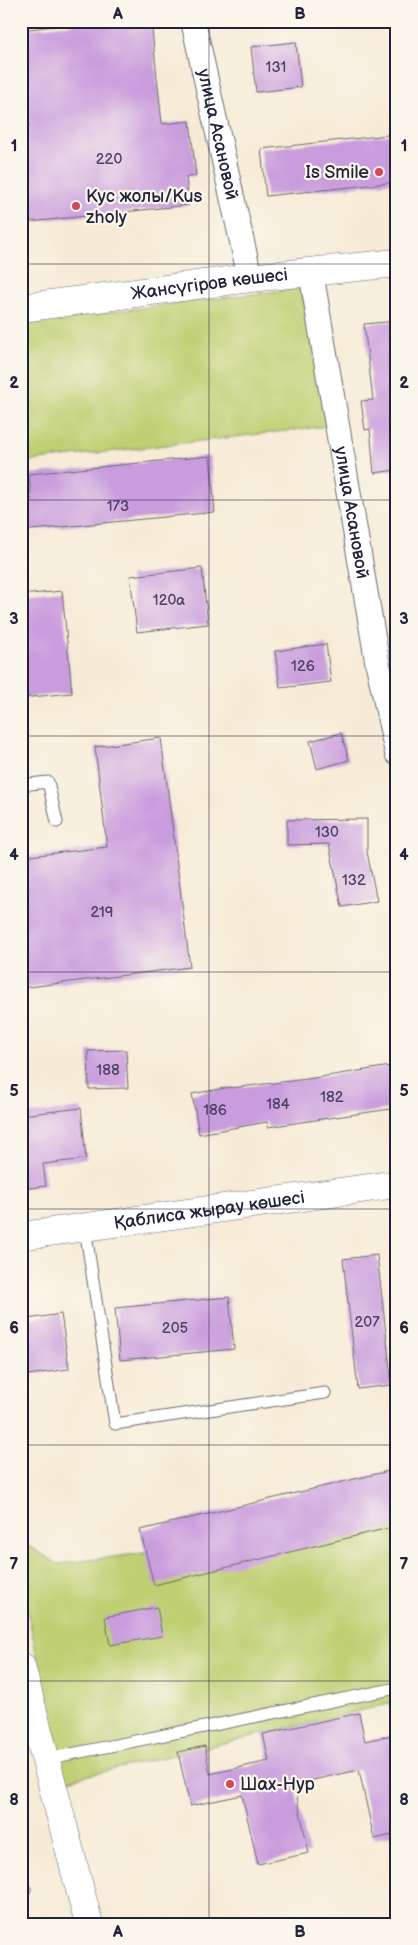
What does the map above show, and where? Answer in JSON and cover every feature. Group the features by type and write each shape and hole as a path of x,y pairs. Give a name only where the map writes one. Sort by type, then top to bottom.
{"street":[{"name":"улица Асановой","path":"193,21 250,278"},
{"name":"Жансүгіров көшесі","path":"21,308 250,278 397,262"},
{"name":"улица Асановой","path":"311,272 377,660 397,753"},
{"name":"Қаблиса жырау көшесі","path":"21,1236 397,1184"},
{"path":"21,1666 89,1924"}],"lane":[{"path":"21,784 48,782 57,822"},
{"path":"85,1228 115,1424 324,1393"},
{"path":"46,1759 397,1688"}],"green space":[{"path":"301,288 328,426 21,462 21,323"},
{"path":"397,1521 397,1702 64,1781 21,1582 21,1541 58,1564"}],"building":[{"path":"96,21 151,21 162,124 190,121 196,176 186,177 189,205 30,222 21,142 21,127 29,126 21,54 21,30"},
{"path":"296,42 301,87 256,92 251,47"},
{"path":"397,134 397,182 266,196 261,149"},
{"path":"397,321 397,470 374,473 370,429 365,430 361,401 373,400 364,324"},
{"path":"210,456 215,512 21,531 21,501 31,500 29,474"},
{"path":"202,568 208,624 137,632 130,576"},
{"path":"62,591 72,693 21,698 21,595"},
{"path":"326,644 331,682 280,688 275,651"},
{"path":"341,733 349,760 317,769 310,741"},
{"path":"161,738 190,967 21,988 21,857 107,847 95,747"},
{"path":"367,819 367,852 377,901 342,907 329,844 287,845 287,820"},
{"path":"126,1050 128,1088 89,1089 88,1051"},
{"path":"397,1065 397,1108 268,1127 267,1122 199,1134 192,1094"},
{"path":"81,1108 86,1159 43,1164 46,1186 21,1189 21,1115"},
{"path":"377,1255 392,1385 358,1389 343,1259"},
{"path":"229,1297 234,1349 120,1360 115,1308"},
{"path":"61,1314 69,1369 21,1376 21,1320"},
{"path":"397,1469 397,1526 154,1585 140,1530"},
{"path":"157,1607 162,1636 110,1645 105,1617"},
{"path":"359,1713 365,1741 397,1734 397,1834 374,1839 359,1770 294,1784 309,1853 258,1864 242,1795 190,1806 178,1752 205,1746 210,1774 269,1761 263,1734"}],"place":[{"name":"Is Smile","path":"379,172"},
{"name":"Кус жолы/Kus zholy","path":"76,206"},
{"name":"Шах-Нур","path":"230,1784"}]}
